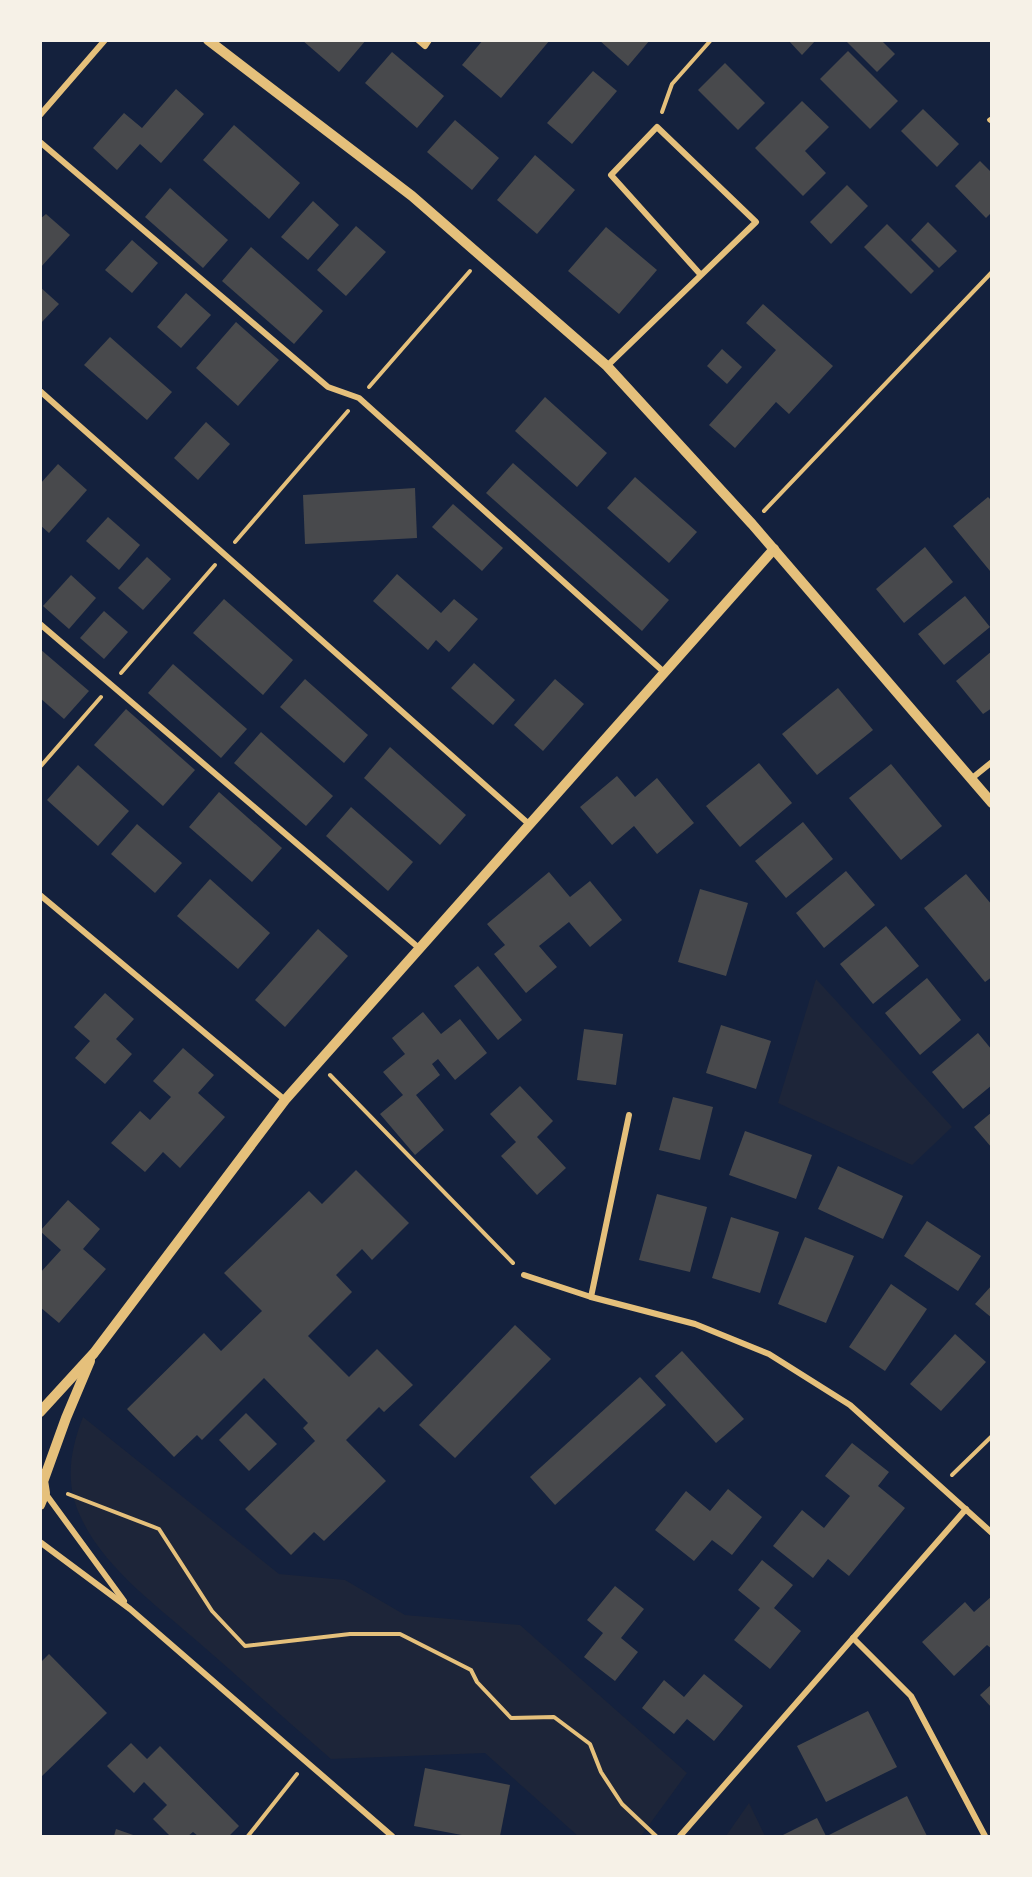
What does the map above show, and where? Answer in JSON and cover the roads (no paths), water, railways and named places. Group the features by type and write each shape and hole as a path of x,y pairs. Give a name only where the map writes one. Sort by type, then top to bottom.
{"street":[{"path":"40,115 105,40"},
{"path":"208,40 412,196 607,366 752,524 992,803"},
{"path":"418,40 425,46 429,40"},
{"path":"607,366 756,222 657,127 612,175 700,274"},
{"path":"40,142 328,387 359,398 664,673"},
{"path":"40,391 530,825"},
{"path":"40,1412 94,1353 285,1100 774,549"},
{"path":"40,624 420,948"},
{"path":"971,779 992,762"},
{"path":"40,895 285,1100"},
{"path":"591,1297 629,1115"},
{"path":"524,1275 591,1297 695,1324 769,1353 850,1405 992,1533"},
{"path":"94,1353 42,1474 45,1493 130,1609"},
{"path":"40,1505 45,1493"},
{"path":"680,1836 966,1509"},
{"path":"40,1542 130,1609 392,1836"},
{"path":"853,1638 911,1696 985,1836"}]}
